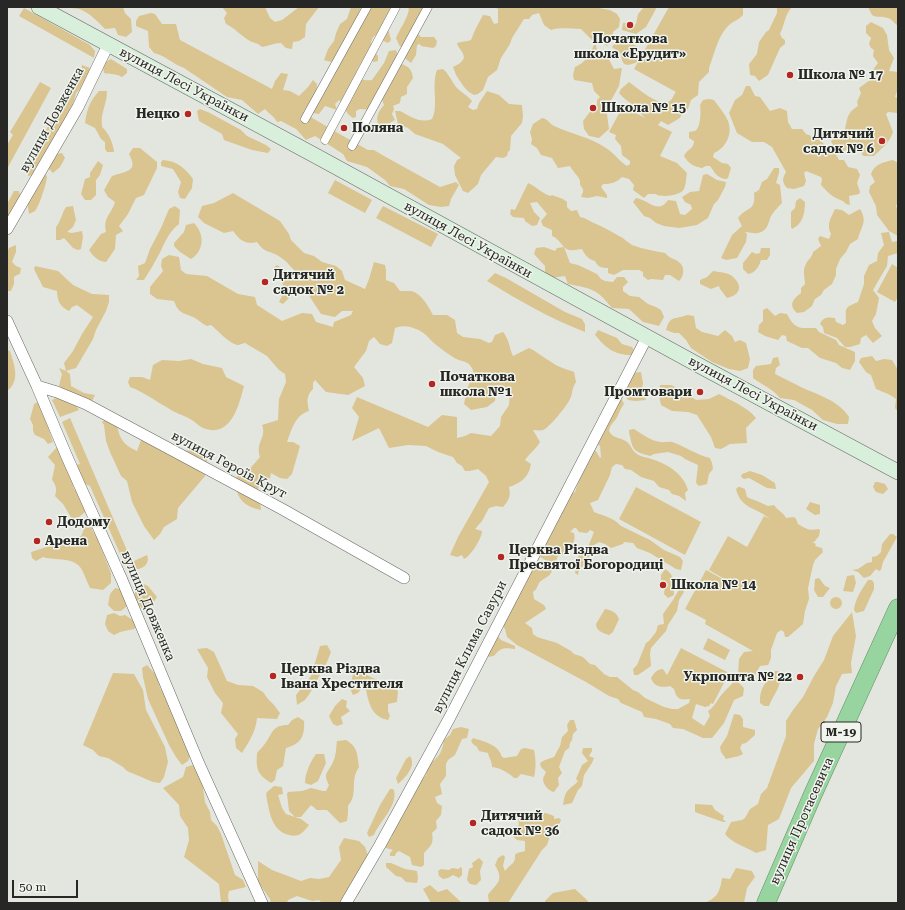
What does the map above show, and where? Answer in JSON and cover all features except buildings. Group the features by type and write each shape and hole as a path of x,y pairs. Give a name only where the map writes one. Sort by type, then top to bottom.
{"highway":[{"name":"вулиця Протасевича","path":"766,903 813,794 898,608"}],"main road":[{"name":"вулиця Лесі Українки","path":"39,7 898,472"}],"street":[{"path":"305,119 367,7"},
{"path":"325,140 396,7"},
{"path":"352,146 428,7"},
{"name":"вулиця Довженка","path":"7,229 78,107 108,45"},
{"name":"вулиця Довженка","path":"7,321 125,587 199,764 262,903"},
{"name":"вулиця Клима Савури","path":"346,903 380,845 450,717 647,337"},
{"name":"вулиця Героїв Крут","path":"37,386 46,390 57,392 86,404 282,509 404,578"}],"shaded area":[{"path":"63,7 123,7 125,13 131,19 132,32 126,37 118,35 115,28 105,29 83,10"},
{"path":"222,7 265,7 270,18 275,22 282,20 299,7 319,7 306,24 305,37 299,41 293,42 292,49 286,48 281,43 262,47 250,41 226,24 224,18 227,13"},
{"path":"351,7 361,7 355,25 346,43 339,48 337,56 331,62 324,60 328,49 334,41 340,24 347,19"},
{"path":"367,7 392,8 388,29 391,40 388,43 381,40 376,35 373,37 371,42 378,56 378,61 374,62 367,58 359,66 356,73 363,80 372,80 384,63 389,51 396,50 401,64 410,69 413,78 407,87 407,94 401,97 400,103 393,106 394,109 392,114 395,120 382,127 378,124 377,119 379,112 384,105 381,97 373,110 360,109 356,111 356,117 353,118 339,100 335,104 337,110 325,106 319,114 312,113"},
{"path":"407,7 431,7 417,33 421,37 434,37 437,41 436,46 433,48 421,46 420,44 417,45 416,55 411,63 403,57 405,51 399,45 396,38 408,13 409,9"},
{"path":"495,7 593,7 610,10 617,14 620,19 619,27 613,32 612,41 607,46 601,42 592,40 581,29 562,28 551,30 544,25 539,13 532,15 529,19 524,19 501,58 497,70 488,77 483,90 474,95 464,87 456,75 453,67 464,59 464,56 457,43 471,40 483,15 490,16 494,24 498,23 498,9"},
{"path":"644,7 657,7 646,27 636,34 622,30 623,23 636,24 638,14"},
{"path":"669,7 743,7 743,15 728,26 720,37 709,72 699,82 698,95 691,100 688,109 683,111 680,118 668,125 661,121 658,125 672,132 660,156 677,163 687,173 684,189 676,195 664,196 648,194 644,198 633,190 634,185 629,179 622,177 613,183 603,184 601,187 607,195 607,198 597,196 588,198 581,197 583,190 580,181 570,166 558,168 552,158 541,155 537,148 531,144 532,139 530,132 533,124 542,118 547,120 554,126 600,144 627,166 630,164 630,161 622,155 621,146 615,139 616,135 609,132 623,106 645,118 619,93 621,89 629,82 648,96 658,101 670,101 676,92 634,69"},
{"path":"777,7 792,7 789,10 780,34 785,40 785,44 780,48 768,75 759,81 755,76 750,75 749,64 757,54 759,42 769,30 777,13"},
{"path":"868,7 898,7 898,26 886,17 872,15"},
{"path":"24,8 90,45 95,51 94,58 19,16"},
{"path":"151,13 155,14 162,24 176,24 180,40 272,89 275,81 281,73 288,74 283,90 290,91 299,96 313,80 317,84 316,94 304,111 309,116 368,150 374,150 440,187 456,182 459,185 451,199 449,206 441,207 429,205 404,189 390,186 385,180 367,167 347,161 343,154 315,136 306,140 296,129 281,121 277,122 265,109 258,114 242,100 227,97 184,68 154,53 149,47 148,31 136,26 136,21 139,16"},
{"path":"871,22 883,28 887,35 889,50 894,58 889,71 898,72 898,88 895,97 898,98 898,113 888,112 886,114 893,132 892,136 874,156 863,156 861,151 856,146 848,148 841,154 838,148 833,145 831,141 844,133 849,115 858,106 857,102 861,93 859,88 870,80 870,74 878,63 873,56 874,50 869,44 871,38 866,33 866,26"},
{"path":"618,39 638,47 637,62 627,65 622,61 621,54 612,47"},
{"path":"594,45 596,45 597,53 606,54 614,69 622,68 619,86 609,104 607,114 609,129 599,138 589,136 584,129 583,121 593,108 597,108 597,100 600,97 594,91 592,83 574,80 573,75 575,67 584,61"},
{"path":"111,59 127,69 127,73 122,77 104,73 104,63"},
{"path":"82,65 90,68 85,84 76,93 74,101 61,127 32,175 28,176 26,169 36,155 39,143 42,142 47,128 55,114 73,88 72,82 81,71"},
{"path":"443,69 457,88 472,101 468,107 473,110 477,109 487,91 499,95 509,104 522,105 522,123 511,136 510,150 507,156 503,158 496,157 481,175 478,184 468,193 463,191 455,175 454,166 457,160 461,158 443,144 415,134 408,128 398,124 395,111 400,111 423,121 432,119 435,108 435,76 437,70"},
{"path":"40,82 51,88 7,169 7,145 13,135 10,132"},
{"path":"746,86 750,86 755,96 760,97 770,111 780,108 787,111 788,122 792,129 802,129 806,134 819,139 828,148 834,151 839,160 844,160 848,167 857,169 860,175 857,183 860,192 859,194 849,196 850,205 829,193 821,185 821,177 806,171 804,173 806,181 804,186 794,189 787,188 783,180 786,172 772,147 764,142 752,142 737,133 729,113 735,100 742,95"},
{"path":"99,91 107,91 102,117 102,127 110,138 114,152 107,152 105,149 105,142 101,139 95,128 85,123 89,106"},
{"path":"703,100 714,100 728,121 730,131 729,136 722,148 714,153 713,157 722,163 728,164 731,168 728,178 726,179 718,176 710,166 702,168 696,166 690,163 684,156 694,144 694,141 689,138 689,132 697,129 700,115 700,105"},
{"path":"200,109 241,130 247,136 271,149 268,153 252,150 224,140 222,134 199,121 197,111"},
{"path":"133,148 140,148 157,162 157,168 144,195 136,198 128,214 119,226 123,231 116,235 115,249 106,262 100,261 92,255 89,250 101,234 106,232 106,219 115,202 108,197 104,190 112,176 126,172 132,168 133,164 129,154"},
{"path":"62,153 65,158 60,167 53,173 49,169 48,164 51,155"},
{"path":"163,160 180,166 193,179 192,188 185,199 180,198 178,192 181,182 173,169 161,166 161,162"},
{"path":"893,160 898,163 898,204 896,205 898,214 898,236 889,231 877,215 876,206 869,192 870,186 875,182 871,174 874,168"},
{"path":"98,161 103,165 100,175 96,180 96,195 91,200 85,200 81,194 85,179 90,177 90,173"},
{"path":"774,168 779,168 776,183 780,185 782,203 772,214 764,230 757,233 745,232 747,234 746,242 737,258 726,260 721,258 732,235 742,226 738,218 752,206 754,203 754,193 759,190 762,182 767,179"},
{"path":"44,174 47,176 47,179 41,200 37,209 29,214 27,200 39,187 41,177"},
{"path":"707,174 717,180 726,182 725,187 714,204 708,218 697,225 679,228 664,226 644,216 633,202 636,198 653,205 661,206 668,200 676,201 680,214 685,215 692,209 691,205 685,202 682,197 690,192 699,191 703,175"},
{"path":"335,180 372,200 365,213 328,193"},
{"path":"528,183 550,196 552,195 563,199 567,202 567,207 571,211 577,210 580,217 610,231 632,245 665,253 669,257 678,261 683,267 681,279 679,281 670,275 665,275 663,280 648,280 643,276 643,272 639,270 623,270 614,275 608,273 608,268 599,266 584,253 582,249 569,250 552,236 552,230 543,226 541,221 547,214 537,202 530,203 534,212 540,218 537,225 532,226 525,221 524,218 513,217 510,214 511,209 515,210"},
{"path":"14,191 19,191 21,199 7,226 7,204"},
{"path":"233,193 280,221 289,234 291,240 304,253 314,256 322,262 336,266 342,271 345,280 365,289 374,262 385,265 386,280 394,283 400,291 411,291 418,294 427,304 433,315 447,315 455,320 457,333 463,337 480,339 489,343 492,342 495,335 503,332 508,340 513,356 529,348 554,364 574,372 576,382 573,387 572,395 565,407 546,428 542,430 533,430 540,442 525,460 531,464 528,473 524,479 509,487 509,498 503,507 496,506 489,508 482,521 475,529 482,531 482,534 473,551 464,559 462,555 457,557 450,555 458,537 489,482 486,476 478,469 465,471 453,457 426,446 408,445 389,448 379,428 352,441 359,417 352,408 357,397 428,427 442,415 457,417 457,438 471,433 491,436 500,426 501,417 509,405 510,392 504,386 497,385 495,401 487,407 471,410 464,404 467,389 474,373 470,365 453,357 437,346 422,332 411,327 403,326 395,328 392,343 387,346 380,344 374,337 369,341 366,351 354,367 363,378 365,386 348,395 326,392 315,380 313,383 313,389 309,394 308,399 309,411 297,419 287,442 293,442 300,446 292,474 287,479 280,478 271,473 270,478 258,489 261,510 249,506 241,500 237,491 235,479 240,473 247,472 260,457 259,448 263,433 262,425 278,420 279,399 286,382 285,374 279,370 267,356 245,343 238,345 232,343 211,325 207,326 195,318 181,312 174,301 157,299 150,294 150,287 163,271 161,266 162,259 169,255 179,257 181,270 186,274 207,276 238,294 255,297 257,305 282,321 302,313 312,314 316,322 333,327 334,322 351,315 353,311 342,311 335,317 321,314 308,294 296,291 283,304 279,302 284,288 273,268 277,265 292,276 298,278 299,275 288,263 265,250 257,242 249,243 243,241 233,231 224,233 204,223 198,217 202,206 214,203"},
{"path":"800,198 805,202 804,214 799,224 792,229 791,212 795,208 796,201"},
{"path":"73,206 76,220 73,227 67,232 72,233 82,231 83,237 81,249 78,250 73,248 64,238 56,240 56,227 66,207"},
{"path":"175,206 180,210 179,224 169,236 144,280 136,280 139,276 138,266 145,263 169,209"},
{"path":"383,206 438,234 431,247 376,218"},
{"path":"835,209 842,210 849,215 860,209 864,221 858,239 850,244 840,259 832,284 815,299 812,306 804,312 797,313 792,305 794,300 801,293 801,288 805,284 805,267 813,252 821,246 818,239 820,236 829,239 831,234 829,224"},
{"path":"194,223 198,227 202,242 198,252 191,259 180,252 174,246 174,243 184,232 186,225"},
{"path":"889,232 892,242 898,241 898,253 888,256 887,266 873,290 879,298 876,314 872,321 875,328 882,336 873,343 866,335 861,338 860,344 845,347 837,338 824,333 823,327 820,324 824,319 828,318 835,318 836,322 843,325 846,323 846,309 858,302 864,284 864,276 869,265 877,261 878,253 884,245 881,233"},
{"path":"16,245 16,252 12,262 21,268 20,274 14,277 14,284 11,291 7,291 7,253 9,248"},
{"path":"544,247 555,251 557,248 564,247 570,263 597,274 605,281 613,282 617,277 624,277 628,282 623,287 623,291 630,296 639,297 648,304 661,310 664,317 659,326 643,322 629,309 612,308 593,290 568,284 565,276 551,278 545,272 545,266 534,254 536,248"},
{"path":"761,248 770,248 770,255 767,260 761,260 756,269 748,274 743,269 743,263 752,252 756,254 760,253"},
{"path":"892,264 898,268 898,297 895,302 877,292"},
{"path":"35,266 58,271 73,285 92,294 109,295 109,302 106,311 93,339 76,368 66,371 64,363 73,351 93,317 77,305 72,307 69,311 63,307 58,300 57,291 43,287 34,269"},
{"path":"713,271 725,273 736,279 739,286 738,292 732,297 727,298 719,286 711,289 700,284 700,280 707,277"},
{"path":"495,273 565,312 582,319 585,324 585,332 535,309 487,281"},
{"path":"767,308 775,316 780,313 787,314 793,323 798,327 816,328 819,332 836,340 839,345 855,352 855,361 850,370 842,368 836,363 820,358 808,348 802,348 787,341 786,336 782,335 778,340 758,332 759,325 763,321 763,310"},
{"path":"687,315 694,316 696,328 702,332 718,336 725,330 732,336 735,342 740,340 746,343 750,359 748,368 740,371 729,369 712,362 691,348 679,333 666,330 671,320"},
{"path":"598,330 617,338 622,344 632,347 635,352 632,355 626,355 611,350 595,335"},
{"path":"7,350 10,351 13,361 15,377 14,382 7,391"},
{"path":"872,356 876,361 884,359 892,360 898,370 898,412 895,408 896,399 889,394 876,389 871,375 866,372 859,362 861,358"},
{"path":"778,357 780,365 776,368 775,374 838,405 849,417 848,424 837,424 823,420 812,410 794,400 780,398 753,378 753,370 756,366 771,364 773,358"},
{"path":"191,359 203,364 222,368 226,377 244,386 236,411 227,425 221,429 213,430 203,428 192,420 130,387 128,382 130,377 142,377 150,380 153,365 162,360 179,361"},
{"path":"59,368 70,374 71,386 84,393 95,395 92,401 81,400 59,386 62,374"},
{"path":"641,372 643,383 642,389 646,400 628,400 622,392 631,373"},
{"path":"660,385 671,385 685,392 696,400 709,399 719,394 744,407 756,418 746,428 747,443 730,444 721,449 715,448 711,437 697,415 688,412 672,411 661,405 659,396"},
{"path":"62,397 76,405 79,410 60,417 52,400"},
{"path":"622,400 624,404 609,431 615,437 625,440 639,455 663,463 674,470 686,484 688,490 685,493 686,501 679,496 672,494 669,490 659,487 654,481 641,477 631,470 625,469 622,465 616,464 612,467 610,475 598,500 590,503 594,512 612,519 621,526 650,540 664,550 680,557 683,561 681,570 676,569 650,553 637,548 633,543 624,542 623,544 611,548 599,542 594,545 593,551 587,562 579,570 578,575 575,573 577,558 588,547 594,532 590,530 587,533 579,532 576,528 574,528 570,532 574,533 574,542 570,546 564,545 564,550 567,553 558,556 554,565 536,554 546,545 546,542 570,491 573,493 575,492 579,481 575,476 593,450 596,451 600,458 601,457 600,446 596,443 616,401"},
{"path":"40,401 53,442 48,444 44,439 35,435 30,419 34,404"},
{"path":"70,418 132,562 147,555 147,563 141,568 133,569 128,568 125,565 90,486 85,484 76,465 80,464 62,422"},
{"path":"107,418 117,425 119,434 123,441 129,447 137,451 141,440 182,451 194,450 202,454 207,460 205,476 178,508 177,519 164,527 154,540 144,526 132,502 127,481 121,476 110,452 102,422"},
{"path":"634,429 653,440 673,442 700,455 710,458 713,469 709,474 707,484 699,486 696,483 698,465 681,456 668,452 650,456 636,451 629,432 629,430"},
{"path":"57,447 71,478 74,489 82,495 85,502 85,512 79,517 72,519 63,504 55,496 56,487 52,480 55,465 48,457"},
{"path":"750,471 762,475 775,483 776,489 767,488 749,478 744,479 741,477 742,474"},
{"path":"875,482 885,484 888,489 883,494 876,492 873,487"},
{"path":"636,487 701,522 685,555 619,519"},
{"path":"738,487 745,489 747,497 768,506 774,505 786,518 794,517 798,524 803,527 811,530 819,529 819,536 814,542 812,542 816,544 815,546 822,548 823,552 815,560 813,565 808,588 809,599 803,624 788,637 785,637 784,632 781,630 777,633 768,665 760,666 752,681 741,678 738,674 739,659 744,652 753,651 705,624 706,620 685,609 706,570 728,582 709,570 728,536 747,547 764,516 770,519 746,505 742,501 738,496 736,489"},
{"path":"810,502 820,505 820,514 815,515 806,509"},
{"path":"87,519 92,520 92,530 97,538 111,573 111,583 103,590 90,588 82,570 75,563 43,557 36,561 32,558 31,552 81,536"},
{"path":"890,534 897,537 883,562 881,570 879,571 876,569 870,576 864,578 858,572 852,570 858,569 867,563 872,562 872,557 877,556 881,552 882,544"},
{"path":"536,559 552,571 539,583 533,592 534,599 544,605 546,609 525,623 532,628 533,634 537,637 557,643 574,654 583,657 590,664 595,665 604,674 610,677 617,677 645,698 672,709 678,709 689,703 690,699 679,698 674,689 670,686 664,687 656,685 651,678 653,674 661,669 663,669 667,675 681,648 729,673 713,704 711,703 709,706 705,707 696,704 692,718 704,726 710,716 708,711 734,681 737,681 744,688 743,696 734,700 724,723 712,738 703,738 683,729 673,728 670,724 656,719 644,717 642,712 621,703 618,699 609,696 517,645 507,637 505,629 501,623"},
{"path":"665,569 671,574 674,584 674,595 668,598 664,594 665,585 661,580 661,575"},
{"path":"854,575 856,583 853,592 843,591 847,576"},
{"path":"819,578 825,586 830,588 823,597 818,597 814,590 815,579"},
{"path":"868,580 872,580 874,583 874,589 864,611 856,613 854,610 856,602"},
{"path":"139,582 148,586 157,597 152,604 144,610 135,602 135,586"},
{"path":"681,586 683,587 684,592 679,600 677,611 666,631 651,648 651,666 638,675 634,675 633,669 637,665 646,643 656,632 658,625 664,624 663,614"},
{"path":"115,588 120,589 127,606 121,611 114,611 108,605 110,594"},
{"path":"834,597 838,597 842,603 838,609 834,609 830,605 830,601"},
{"path":"605,609 614,612 619,619 613,632 609,635 600,631 596,626"},
{"path":"852,612 856,636 851,663 852,673 842,674 836,686 833,703 827,717 818,729 814,744 814,761 791,788 779,819 768,825 766,850 756,853 735,842 725,834 731,822 745,818 750,809 758,804 761,794 767,788 786,736 786,721 803,697 824,660 833,636"},
{"path":"114,613 120,616 125,615 131,619 137,620 139,624 134,629 114,635 108,631 105,624 107,615"},
{"path":"496,634 501,640 515,646 515,649 503,649 494,656 487,657"},
{"path":"708,638 730,650 725,660 703,649"},
{"path":"327,645 331,652 327,662 310,693 305,700 297,705 296,695 311,676 320,646"},
{"path":"207,648 214,652 227,681 238,685 253,686 263,692 280,713 277,719 257,718 254,732 242,753 236,748 235,739 238,734 221,713 223,703 215,693 207,677 208,668 197,649"},
{"path":"147,665 157,676 160,688 168,700 190,756 188,761 182,765 169,745 148,699 142,668"},
{"path":"356,666 371,677 393,687 398,691 397,702 388,704 390,716 388,720 378,716 372,709 366,690 361,689 358,693 353,695 351,691 351,684 354,667"},
{"path":"775,671 778,671 780,675 778,689 769,706 764,706 760,703 762,689"},
{"path":"113,673 134,674 143,690 146,710 165,747 168,762 164,777 160,783 153,782 127,771 108,758 99,756 93,750 83,745"},
{"path":"342,699 347,701 346,707 350,711 341,717 343,724 337,726 333,724 329,716 335,706"},
{"path":"734,714 740,715 743,719 743,727 755,730 755,735 746,743 742,744 740,748 743,754 726,759 721,752 720,747 727,736"},
{"path":"298,717 304,721 303,735 299,742 286,748 283,766 277,770 275,780 271,783 258,771 257,753 275,728 282,725 288,725 292,720"},
{"path":"570,720 574,720 577,730 573,734 569,748 565,751 559,767 562,773 558,778 559,785 554,792 548,789 543,781 546,772 541,767 540,763 554,757 560,746 562,737 568,731 567,725"},
{"path":"461,727 469,729 467,738 462,739 455,755 448,760 446,764 446,776 440,784 442,794 435,797 437,803 442,806 441,815 436,821 437,828 432,833 433,839 431,844 424,853 424,865 421,867 412,865 410,857 399,851 395,856 390,856 390,853 393,850 386,848 385,843 392,837 391,833 416,786 426,775 428,765 435,760 439,754 444,740 450,735 453,729"},
{"path":"473,738 494,746 504,758 517,756 521,749 525,748 534,750 536,764 534,777 521,774 517,778 514,778 498,768 492,767 488,753 479,751 471,741"},
{"path":"346,740 355,748 359,767 356,772 353,797 348,806 347,821 340,823 327,810 317,810 311,805 301,817 295,817 289,811 288,792 302,791 311,788 326,791 329,785 326,774 336,753 337,741"},
{"path":"583,748 592,748 589,756 594,758 584,775 582,786 578,790 572,803 563,805 566,792 578,781 576,779 582,765 588,761 582,753"},
{"path":"316,754 324,754 326,763 318,781 311,785 305,783 305,779 308,768"},
{"path":"410,756 412,760 411,768 407,775 398,784 396,778 406,759"},
{"path":"193,765 202,781 205,802 210,812 211,820 217,826 221,834 235,875 243,880 246,887 229,891 229,903 221,903 219,884 184,857 189,840 188,828 180,816 179,805 163,788 183,777 186,767"},
{"path":"274,786 282,787 283,794 278,795 282,808 286,814 301,819 309,825 300,834 292,836 283,833 278,829 272,819 266,794"},
{"path":"390,789 394,790 391,808 374,835 369,837 367,833 380,805"},
{"path":"695,804 712,805 715,810 724,816 723,819 726,822 695,812"},
{"path":"546,813 554,816 554,819 559,818 561,820 558,827 558,835 550,836 547,845 542,850 508,903 489,903 488,895 499,879 498,871 495,865 498,858 503,855 505,857 503,866 505,871 514,862 515,855 517,853 525,851 525,841 517,840 511,835 512,830 519,825 518,818 525,814 539,816 540,814"},
{"path":"344,838 359,841 365,847 368,855 359,882 361,890 358,895 352,893 340,903 322,903 319,900 312,901 297,896 288,900 287,903 271,903 270,899 258,882 258,861 272,870 301,881 310,878 319,879 329,877 341,860 339,847"},
{"path":"479,858 483,862 480,871 481,880 476,885 470,884 467,880 469,869 473,867 472,863"},
{"path":"386,863 391,863 405,869 417,871 417,883 406,882 401,877 396,876 386,867"},
{"path":"461,867 462,875 459,878 453,875 443,879 439,876 438,871 441,869 449,870 452,868 458,869"},
{"path":"736,868 752,871 755,877 747,888 744,903 704,903 718,894 722,878 730,879"},
{"path":"430,885 438,892 447,889 462,903 431,903 423,889"},
{"path":"575,889 588,901 587,903 545,903 545,901 553,893"}],"place":[{"name":"Початкова школа «Ерудит»","path":"630,25"},
{"name":"Школа № 17","path":"790,75"},
{"name":"Школа № 15","path":"593,108"},
{"name":"Нецко","path":"188,114"},
{"name":"Поляна","path":"344,128"},
{"name":"Дитячий садок № 6","path":"882,141"},
{"name":"Дитячий садок № 2","path":"265,282"},
{"name":"Початкова школа №1","path":"432,384"},
{"name":"Промтовари","path":"700,392"},
{"name":"Додому","path":"49,522"},
{"name":"Арена","path":"37,541"},
{"name":"Церква Різдва Пресвятої Богородиці","path":"501,557"},
{"name":"Школа № 14","path":"663,585"},
{"name":"Церква Різдва Івана Хрестителя","path":"273,676"},
{"name":"Укрпошта № 22","path":"800,677"},
{"name":"Дитячий садок № 36","path":"473,823"}]}
